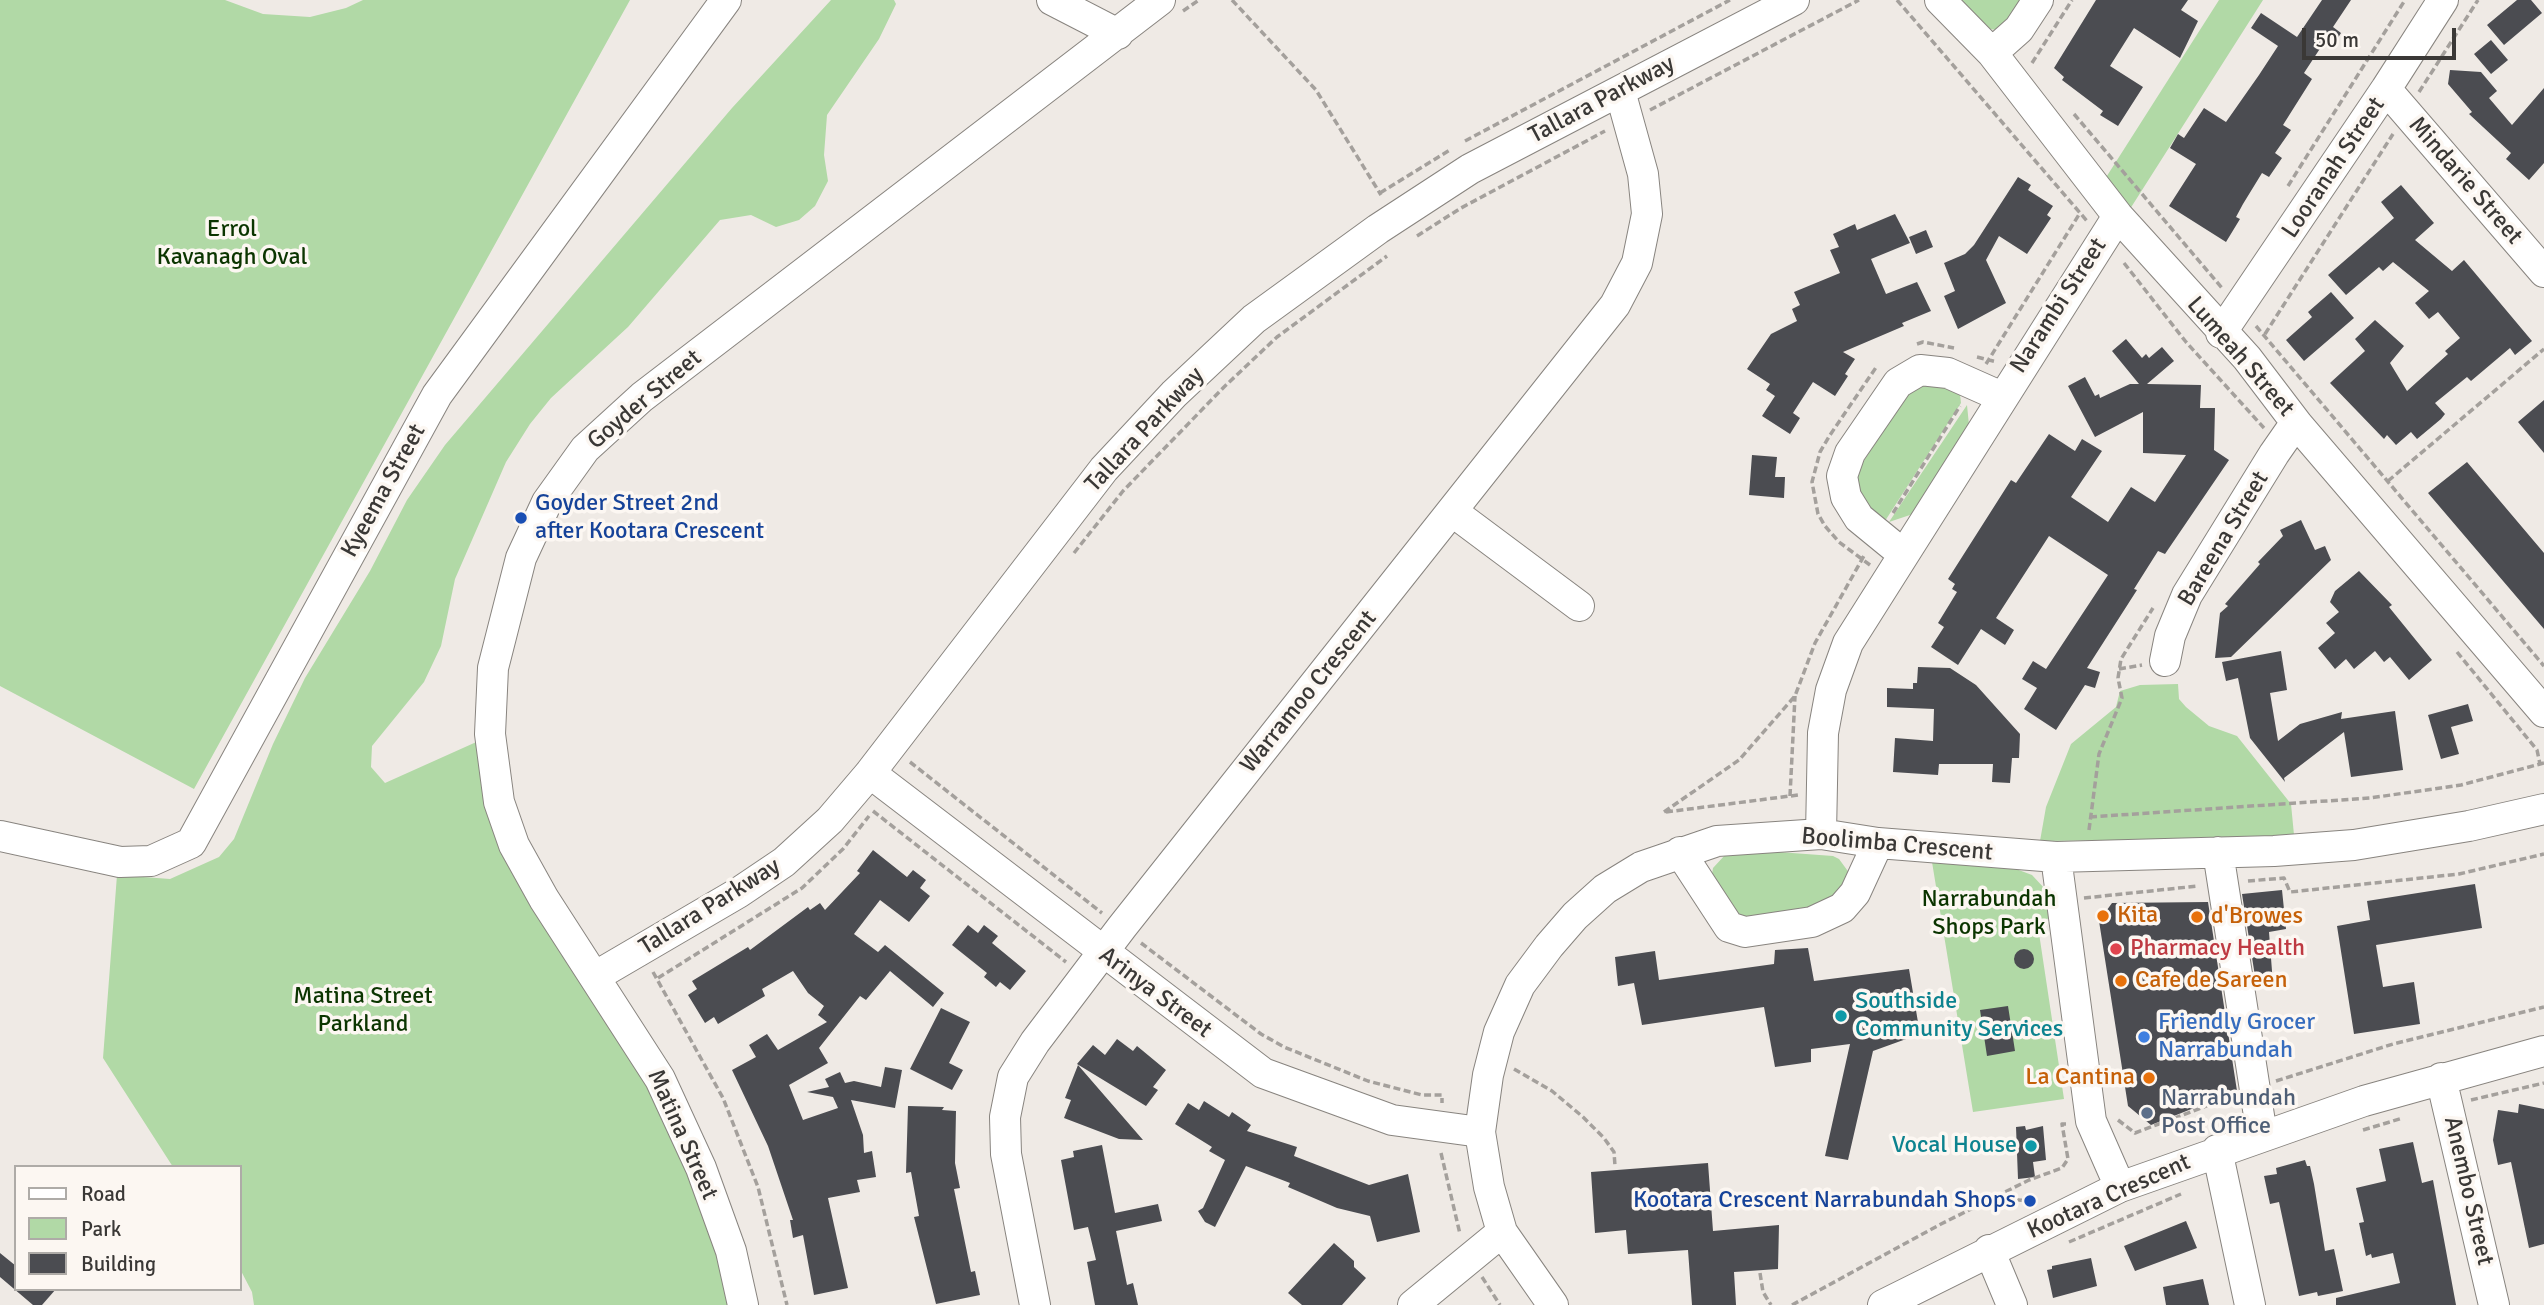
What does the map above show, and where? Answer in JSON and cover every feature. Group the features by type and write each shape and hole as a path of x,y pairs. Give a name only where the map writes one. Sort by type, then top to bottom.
{"street":[{"name":"Kyeema Street","path":"0,836 120,862 151,861 191,844 437,396 726,0"},
{"path":"1052,0 1118,34"},
{"name":"Tallara Parkway","path":"596,976 738,893 785,862 830,820 878,790 1104,469 1174,394 1254,319 1378,229 1470,169 1794,0"},
{"name":"Lumeah Street","path":"1940,0 2000,46 2099,190 2111,227 2247,358 2298,425 2544,712"},
{"path":"2000,46 2019,29 2038,0"},
{"name":"Looranah Street","path":"2221,333 2231,298 2386,89 2443,0"},
{"name":"Goyder Street","path":"596,976 544,899 514,845 499,802 490,734 493,668 507,604 521,558 547,502 585,449 642,397 1118,34 1168,8"},
{"name":"Mindarie Street","path":"2386,89 2544,272"},
{"name":"Warramoo Crescent","path":"1035,1305 1006,1154 1005,1116 1013,1077 1083,977 1615,305 1637,263 1647,214 1643,174 1619,91"},
{"name":"Narambi Street","path":"1821,834 1823,733 1831,690 1848,643 2001,397 2111,227"},
{"name":"Narambi Street","path":"1903,554 1859,519 1846,497 1842,476 1850,453 1898,383 1920,370 1948,373 2001,397"},
{"name":"Bareena Street","path":"2165,661 2170,636 2187,595 2274,454 2290,431 2298,425"},
{"path":"1453,512 1579,606"},
{"name":"Arinya Street","path":"878,790 1263,1073 1392,1120 1480,1132"},
{"name":"Boolimba Crescent","path":"1553,1305 1502,1232 1489,1187 1480,1132 1492,1060 1499,1032 1520,985 1575,916 1640,867 1717,841 1821,834 1878,843 2056,857 2354,845 2469,826 2544,809"},
{"path":"1680,852 1729,927 1745,932 1812,922 1842,908 1855,893 1878,843"},
{"path":"2218,852 2262,1135"},
{"path":"2056,857 2091,1121 2120,1187"},
{"name":"Matina Street","path":"596,976 660,1079 701,1168 731,1251 743,1305"},
{"name":"Kootara Crescent","path":"1883,1305 2120,1187 2220,1163 2262,1135 2445,1092 2544,1051"},
{"name":"Anembo Street","path":"2445,1092 2494,1305"},
{"path":"2220,1163 2250,1305"},
{"path":"1413,1305 1502,1232"},
{"path":"1989,1250 2012,1305"}],"path":[{"path":"1168,8 1199,0"},
{"path":"1233,0 1316,90 1380,193 1497,123 1730,0"},
{"path":"1409,241 1461,208 1596,134 1629,123 1859,0"},
{"path":"1897,0 2079,214 2111,227 2186,342 2266,430 2260,440"},
{"path":"2000,46 2031,65 2072,0"},
{"path":"2287,187 2405,0"},
{"path":"2224,384 2264,334 2478,0"},
{"path":"2066,105 2264,334 2544,666"},
{"path":"1790,796 1796,696 1815,643 1877,536 2079,214 2099,190"},
{"path":"1070,557 1123,491 1224,387 1277,337 1396,250"},
{"path":"2229,279 2231,298"},
{"path":"2365,504 2388,481 2544,349"},
{"path":"2086,857 2099,754 2122,698 2118,678 2121,659 2154,607"},
{"path":"1796,696 1739,760 1664,812 1822,792"},
{"path":"919,752 878,790 1083,977"},
{"path":"910,762 1261,1034 1283,1047 1368,1081 1422,1095 1442,1095 1440,1141 1448,1189 1468,1260 1500,1305"},
{"path":"2090,817 2370,798 2461,785 2544,763"},
{"path":"2076,898 2284,878 2290,892 2459,874 2544,854"},
{"path":"640,950 723,1098 758,1187 788,1305"},
{"path":"2115,1118 2135,1133 2255,1088 2393,1044 2544,1007"},
{"path":"1492,1060 1507,1065 1552,1091 1583,1117 1614,1152 1615,1166"},
{"path":"2445,1092 2544,1083"},
{"path":"2358,1131 2410,1116"},
{"path":"1792,1305 1890,1250 2029,1180 2062,1168 2068,1159 2062,1124"},
{"path":"2065,1244 2220,1163"},
{"path":"1994,1198 2030,1201"},
{"path":"1760,1273 1763,1292 1771,1305"}],"green space":[{"name":"Errol Kavanagh Oval","path":"0,0 225,0 263,14 310,17 346,8 363,0 630,0 194,789 0,686"},
{"name":"Matina Street Parkland","path":"831,0 894,0 896,4 879,39 827,115 824,155 828,181 815,206 799,220 776,227 751,215 720,220 628,327 551,398 530,424 506,462 455,579 441,646 424,682 372,746 371,767 385,783 483,739 487,778 655,1093 711,1232 729,1305 254,1305 252,1292 242,1273 242,1165 172,1165 103,1058 117,875 170,879 219,857 234,839 273,744 305,678 370,571 407,500 445,445 732,108"},
{"path":"1952,0 2033,0 1997,30 1989,29"},
{"path":"2219,0 2263,0 2130,209 2105,179"},
{"path":"1938,383 1960,394 1961,403 1885,521 1876,519 1855,483 1861,465 1909,392 1921,385"},
{"path":"1967,405 1969,425 1913,514 1889,522"},
{"path":"2178,684 2179,699 2186,707 2209,726 2237,736 2291,804 2294,835 2233,839 2040,841 2046,807 2071,744 2116,707 2120,691 2140,685"},
{"path":"1765,851 1833,856 1839,859 1850,874 1836,903 1739,919 1712,874 1713,868 1725,855"},
{"name":"Narrabundah Shops Park","path":"1932,862 2016,869 2032,875 2045,889 2054,918 2037,920 2064,1099 1973,1112"}],"building":[{"path":"2096,0 2188,0 2181,10 2198,21 2180,58 2134,28 2110,66 2143,87 2118,126 2100,115 2103,111 2062,80 2064,77 2054,68"},
{"path":"2322,0 2351,0 2333,27 2341,33 2331,49 2323,44 2304,73 2312,79 2283,125 2291,130 2275,153 2282,158 2269,177 2262,173 2236,217 2240,219 2226,242 2169,206 2196,164 2170,148 2178,134 2184,138 2204,108 2226,122 2259,75 2278,46 2251,28 2261,13 2297,37"},
{"path":"2517,0 2531,0 2542,13 2504,45 2487,25"},
{"path":"2491,40 2508,60 2491,74 2474,54"},
{"path":"2450,70 2481,72 2497,91 2489,98 2512,125 2544,88 2544,163 2529,180 2506,159 2511,153 2469,114 2472,112 2448,84"},
{"path":"2018,177 2031,185 2028,190 2053,206 2047,215 2051,218 2027,254 1999,236 1986,260 2006,303 1958,329 1944,296 1955,291 1944,263 1965,254 1974,245"},
{"path":"2401,185 2434,223 2415,240 2452,271 2464,260 2532,341 2515,355 2510,348 2471,381 2467,377 2435,403 2445,414 2441,419 2417,439 2411,432 2396,445 2387,435 2384,439 2330,383 2365,351 2355,339 2375,320 2404,346 2390,363 2407,391 2448,354 2445,351 2460,338 2438,312 2429,319 2415,303 2429,291 2393,262 2383,271 2379,267 2346,295 2328,275 2394,218 2381,202"},
{"path":"1895,214 1910,243 1871,259 1886,294 1917,282 1931,311 1902,323 1904,326 1843,352 1855,359 1845,374 1848,376 1835,396 1813,382 1793,413 1800,418 1790,434 1762,416 1775,396 1766,390 1770,384 1747,369 1771,334 1797,321 1792,309 1800,305 1794,292 1840,273 1830,250 1839,247 1833,234 1855,224 1857,230"},
{"path":"1926,230 1933,247 1916,254 1909,237"},
{"path":"2331,292 2354,318 2304,361 2286,340 2312,317 2308,312"},
{"path":"2126,339 2142,358 2146,354 2149,358 2162,347 2174,361 2147,384 2201,385 2200,408 2215,408 2214,450 2229,460 2165,554 2158,551 2134,589 2137,590 2087,668 2100,672 2095,688 2085,685 2056,730 2024,709 2037,688 2022,679 2033,661 2046,669 2108,575 2049,536 1996,618 2014,630 2005,645 1981,629 1958,665 1931,647 1944,627 1938,623 1957,592 1952,589 1955,584 1948,579 2011,480 2016,483 2049,434 2075,451 2082,439 2102,451 2071,497 2108,522 2131,487 2155,502 2186,455 2143,453 2143,412 2095,437 2068,386 2085,377 2095,396 2099,394 2100,398 2130,384 2139,384 2112,351"},
{"path":"2544,400 2544,453 2518,422"},
{"path":"1752,455 1777,457 1775,477 1785,477 1784,498 1749,495"},
{"path":"2467,462 2544,553 2544,629 2428,493"},
{"path":"2301,520 2315,550 2325,546 2331,560 2231,657 2215,658 2220,613 2228,606 2225,604 2260,564 2258,562 2283,536 2280,530"},
{"path":"2359,571 2392,605 2389,607 2432,660 2409,680 2390,657 2384,662 2375,651 2354,669 2346,659 2335,669 2318,648 2335,633 2326,623 2339,612 2330,602 2335,591"},
{"path":"2281,651 2287,690 2270,693 2278,741 2300,724 2342,712 2341,719 2395,711 2403,770 2351,777 2344,732 2284,778 2285,782 2250,738 2238,678 2226,681 2222,662"},
{"path":"1918,667 1950,668 1976,685 2020,734 2019,758 2012,758 2010,783 1992,782 1993,764 1939,764 1938,775 1893,772 1895,738 1933,741 1934,709 1887,707 1887,688 1913,689 1913,683 1917,683"},
{"path":"2468,704 2473,721 2451,727 2459,754 2441,759 2428,715"},
{"path":"873,850 907,877 913,870 926,880 920,888 930,896 909,922 880,900 854,934 878,952 885,945 944,993 933,1007 890,971 866,1000 860,996 819,1048 828,1063 789,1085 803,1120 838,1108 833,1097 807,1092 829,1087 825,1079 840,1072 845,1083 854,1081 881,1087 885,1067 902,1070 895,1108 851,1100 863,1135 864,1153 872,1151 876,1177 857,1180 860,1192 828,1198 848,1288 814,1295 803,1235 793,1238 790,1220 793,1220 768,1146 732,1070 756,1057 749,1045 767,1034 778,1050 827,1022 818,1015 824,1006 808,993 793,971 762,989 765,996 718,1024 714,1017 705,1023 688,995 697,989 692,981 748,947 750,950 808,907 810,910 820,903 825,910 860,873 857,871"},
{"path":"2475,884 2482,928 2376,945 2383,987 2414,982 2420,1024 2354,1034 2337,926 2370,920 2367,901"},
{"path":"2282,890 2286,929 2269,932 2273,984 2257,989 2242,894"},
{"path":"2208,902 2237,1091 2151,1125 2128,1106 2099,921 2112,903"},
{"path":"968,925 978,933 984,925 998,936 992,943 1026,971 1010,990 1000,982 996,987 984,977 987,973 952,945"},
{"name":"Southside Community Services","path":"1808,948 1814,981 1909,969 1920,1034 1873,1051 1848,1160 1825,1156 1850,1044 1811,1049 1811,1062 1775,1067 1764,1007 1642,1025 1634,983 1618,986 1615,957 1655,951 1659,980 1774,964 1775,950"},
{"path":"2024,949 2031,952 2034,959 2031,966 2024,969 2017,966 2014,959 2017,952"},
{"path":"2008,1006 2015,1051 1987,1056 1980,1010"},
{"path":"941,1008 970,1022 949,1063 963,1070 952,1090 910,1069"},
{"path":"1117,1039 1133,1051 1137,1046 1166,1070 1153,1087 1158,1090 1146,1106 1077,1064 1093,1045 1105,1055"},
{"path":"1078,1065 1143,1140 1119,1139 1064,1118 1071,1100 1065,1098"},
{"path":"1204,1101 1229,1117 1232,1112 1251,1125 1247,1131 1297,1147 1294,1156 1369,1185 1408,1174 1420,1232 1377,1242 1370,1216 1337,1208 1288,1187 1290,1183 1246,1166 1215,1227 1205,1222 1198,1211 1203,1208 1225,1160 1209,1151 1212,1147 1175,1124 1188,1103 1199,1110"},
{"path":"2519,1104 2544,1109 2544,1244 2529,1248 2511,1162 2498,1165 2493,1140 2498,1110 2518,1113"},
{"path":"908,1106 944,1107 942,1110 956,1111 955,1163 960,1188 954,1189 971,1272 975,1271 980,1295 936,1304 914,1217 919,1216 911,1172 906,1173"},
{"name":"Vocal House","path":"2025,1126 2026,1130 2043,1126 2046,1160 2033,1162 2035,1177 2018,1179 2016,1127"},
{"path":"2413,1142 2422,1183 2433,1180 2456,1305 2336,1305 2336,1298 2400,1283 2393,1253 2372,1258 2371,1254 2366,1256 2359,1223 2364,1222 2356,1188 2386,1181 2379,1149"},
{"path":"1102,1145 1115,1213 1158,1204 1162,1221 1116,1231 1127,1285 1133,1283 1138,1305 1095,1305 1087,1262 1096,1260 1088,1227 1074,1230 1061,1160 1074,1157 1073,1151"},
{"path":"2305,1160 2307,1166 2310,1166 2314,1184 2325,1251 2334,1249 2343,1291 2318,1296 2317,1292 2299,1296 2279,1202 2270,1204 2264,1176 2277,1174 2276,1168"},
{"path":"1708,1163 1713,1231 1779,1225 1778,1269 1734,1272 1736,1305 1692,1305 1688,1250 1628,1254 1626,1230 1595,1233 1591,1172"},
{"path":"2186,1221 2197,1248 2135,1271 2124,1246"},
{"path":"1334,1243 1354,1261 1354,1267 1366,1278 1342,1305 1302,1305 1288,1293"},
{"path":"0,1253 14,1264 14,1289 0,1277"},
{"path":"2091,1258 2097,1286 2053,1298 2047,1270 2052,1269 2052,1266"},
{"path":"2203,1279 2209,1305 2166,1305 2163,1287"},
{"path":"16,1291 54,1291 42,1305 33,1305"}],"place":[{"name":"Goyder Street 2nd after Kootara Crescent","path":"521,518"},
{"name":"Kita","path":"2103,916"},
{"name":"d'Browes","path":"2197,917"},
{"name":"Pharmacy Health","path":"2116,949"},
{"name":"Cafe de Sareen","path":"2121,981"},
{"name":"Southside Community Services","path":"1841,1016"},
{"name":"Friendly Grocer Narrabundah","path":"2144,1037"},
{"name":"La Cantina","path":"2149,1078"},
{"name":"Narrabundah Post Office","path":"2147,1113"},
{"name":"Vocal House","path":"2031,1146"},
{"name":"Kootara Crescent Narrabundah Shops","path":"2030,1201"}]}
